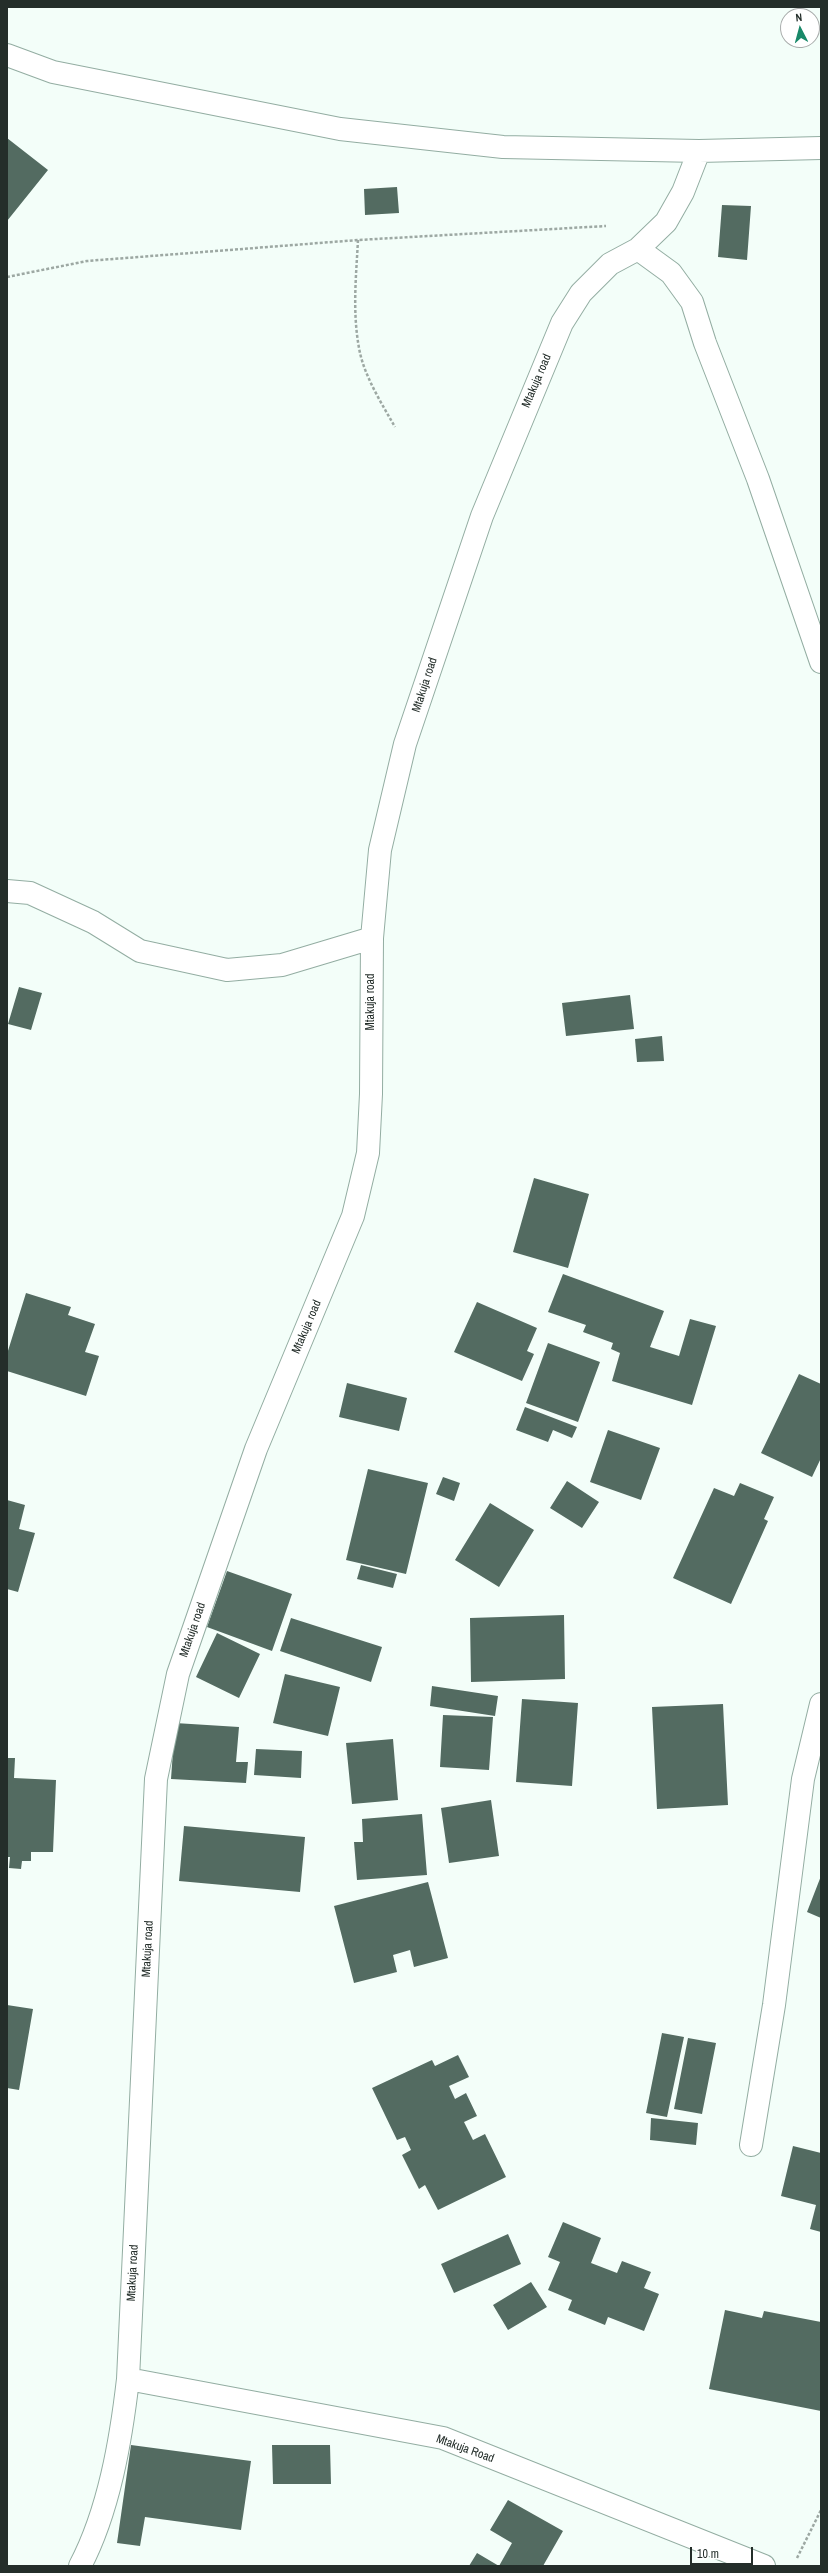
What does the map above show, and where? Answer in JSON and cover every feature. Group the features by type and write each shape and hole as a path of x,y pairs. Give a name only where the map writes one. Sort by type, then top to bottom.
{"street":[{"path":"7,55 53,72 340,129 502,147 699,151 821,148"},
{"name":"Mtakuja road","path":"80,2566 95,2539 122,2429 128,2379 156,1779 178,1674 256,1449 353,1216 368,1153 371,1094 372,938 380,850 405,744 482,516 562,323 581,293 610,264 638,248 666,222 684,192 699,151"},
{"path":"638,248 671,272 692,302 705,343 758,479 821,662"},
{"path":"7,891 30,893 93,922 140,951 227,970 282,965 372,938"},
{"path":"751,2145 774,2005 803,1779 821,1704"},
{"name":"Mtakuja Road","path":"128,2379 443,2438 764,2566"}],"path":[{"path":"7,277 87,261 358,240 610,226"},
{"path":"358,240 355,292 361,354 371,381 395,427"},
{"path":"797,2559 821,2510"}],"building":[{"path":"7,138 48,170 7,221"},
{"path":"397,187 399,213 365,215 364,189"},
{"path":"722,205 751,206 747,260 718,257"},
{"path":"19,987 42,993 31,1030 8,1024"},
{"path":"630,995 634,1029 566,1036 562,1003"},
{"path":"662,1036 664,1061 637,1062 635,1039"},
{"path":"534,1178 589,1194 568,1268 513,1252"},
{"path":"563,1274 664,1311 650,1347 679,1356 690,1319 716,1326 692,1405 612,1381 620,1353 611,1349 613,1343 583,1332 586,1325 548,1312"},
{"path":"26,1293 71,1307 68,1315 95,1324 85,1352 99,1356 86,1396 7,1371 7,1354"},
{"path":"477,1302 537,1328 527,1351 534,1354 522,1381 454,1352"},
{"path":"548,1343 600,1362 578,1422 526,1403"},
{"path":"799,1374 821,1384 821,1458 812,1477 761,1453"},
{"path":"347,1383 407,1398 399,1431 339,1417"},
{"path":"525,1407 577,1427 572,1438 553,1430 548,1442 516,1430"},
{"path":"608,1430 660,1448 641,1500 590,1482"},
{"path":"368,1469 428,1483 406,1574 346,1560"},
{"path":"443,1477 460,1483 454,1501 436,1494"},
{"path":"567,1481 599,1502 582,1528 550,1508"},
{"path":"740,1483 774,1497 764,1519 768,1521 731,1604 673,1578 714,1488 734,1496"},
{"path":"7,1500 25,1505 19,1529 35,1533 18,1592 7,1589"},
{"path":"490,1503 534,1530 499,1587 455,1560"},
{"path":"361,1565 397,1574 393,1588 357,1579"},
{"path":"227,1571 292,1594 272,1651 207,1627"},
{"path":"564,1615 565,1679 471,1682 470,1618"},
{"path":"291,1618 382,1647 371,1682 280,1651"},
{"path":"217,1633 260,1654 239,1698 196,1677"},
{"path":"285,1674 340,1687 328,1736 273,1723"},
{"path":"432,1686 498,1696 495,1716 430,1706"},
{"path":"522,1699 578,1703 572,1786 516,1782"},
{"path":"723,1704 728,1805 657,1809 652,1707"},
{"path":"443,1715 493,1717 489,1770 440,1767"},
{"path":"175,1723 239,1727 236,1762 248,1762 246,1783 171,1779"},
{"path":"393,1739 398,1800 352,1804 346,1743"},
{"path":"256,1749 302,1751 301,1778 254,1775"},
{"path":"7,1758 15,1758 14,1778 56,1780 53,1852 31,1852 31,1861 22,1861 21,1869 9,1868 10,1857 7,1857"},
{"path":"491,1800 499,1856 449,1863 441,1808"},
{"path":"422,1814 427,1875 357,1880 354,1842 363,1842 362,1819"},
{"path":"184,1826 305,1837 300,1892 179,1881"},
{"path":"821,1876 821,1918 807,1912"},
{"path":"428,1882 448,1958 414,1967 410,1950 393,1955 397,1972 354,1983 334,1906"},
{"path":"7,2005 33,2009 19,2090 7,2088"},
{"path":"662,2033 684,2037 667,2117 646,2113"},
{"path":"688,2038 716,2043 702,2114 674,2109"},
{"path":"458,2055 469,2077 449,2086 455,2099 466,2093 477,2116 464,2122 473,2140 485,2134 506,2177 438,2210 425,2185 419,2189 402,2155 411,2150 405,2137 397,2140 372,2088 432,2060 435,2066"},
{"path":"651,2118 698,2123 696,2145 650,2140"},
{"path":"793,2146 821,2153 821,2232 810,2229 816,2205 781,2196"},
{"path":"563,2222 601,2238 591,2263 617,2273 622,2261 651,2272 644,2288 659,2294 644,2331 608,2317 605,2325 568,2310 572,2300 548,2290 560,2262 548,2257"},
{"path":"508,2234 521,2264 454,2293 441,2264"},
{"path":"531,2282 547,2307 508,2330 493,2305"},
{"path":"725,2310 762,2318 764,2311 821,2322 821,2411 709,2389"},
{"path":"131,2445 251,2461 241,2530 145,2517 140,2546 117,2543"},
{"path":"272,2445 330,2445 331,2484 273,2484"},
{"path":"508,2500 563,2531 543,2566 499,2566 512,2543 490,2530"},
{"path":"477,2553 499,2566 469,2566"}]}
